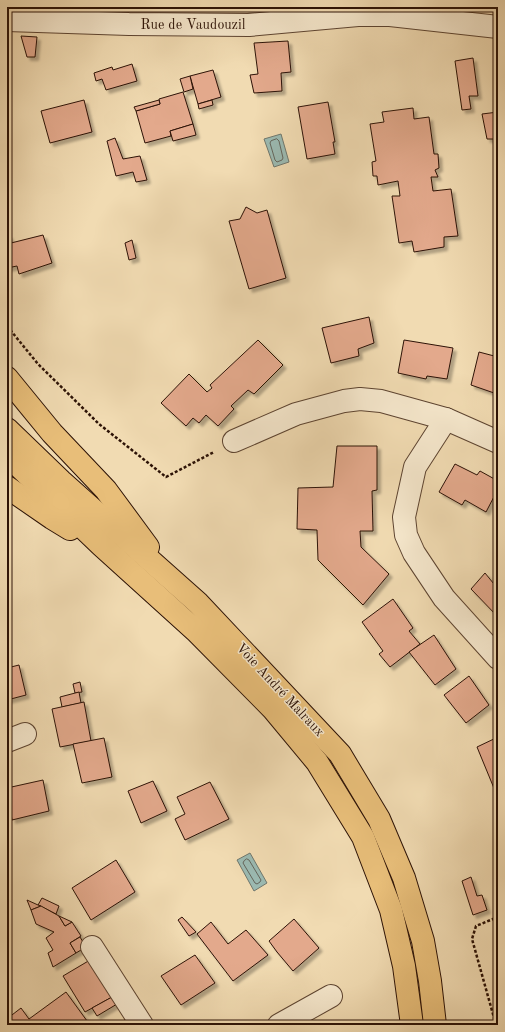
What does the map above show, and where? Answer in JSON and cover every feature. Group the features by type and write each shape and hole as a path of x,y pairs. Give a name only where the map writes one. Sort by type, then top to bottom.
{"main road":[{"path":"7,378 52,433 106,490 142,540 198,603"},
{"name":"Voie André Malraux","path":"7,429 67,486 198,603 340,754 379,820 404,878 423,941 430,981 435,1025"},
{"name":"Voie André Malraux","path":"7,455 101,545 196,631 273,709 317,762 363,837 391,910 404,966 412,1025"},
{"path":"7,487 59,523 101,545"}],"street":[{"name":"Rue de Vaudouzil","path":"7,20 129,24 249,25 358,15 428,13 498,27"},
{"path":"234,441 296,414 344,401 360,399 381,401 446,418 498,442"},
{"path":"446,418 415,467 404,517 406,535 414,553 444,598 498,658"},
{"path":"92,947 142,1025"},
{"path":"279,1025 331,996"}],"path":[{"path":"7,326 38,364 99,424 166,477 234,441"},
{"path":"496,1025 472,939 476,926 498,917"}],"water":[{"path":"281,134 289,162 274,167 264,139"},
{"path":"250,853 267,883 254,891 237,860"}],"building":[{"path":"245,7 269,7 245,9"},
{"path":"21,36 37,37 35,57 27,57"},
{"path":"288,41 291,72 281,73 282,91 254,93 250,75 258,74 254,43"},
{"path":"473,58 478,96 469,96 471,109 462,110 455,61"},
{"path":"132,64 137,81 106,90 102,79 96,81 94,73 112,67 113,70"},
{"path":"213,70 221,97 198,104 190,76"},
{"path":"190,76 193,89 184,92 180,79"},
{"path":"183,92 193,124 170,131 171,136 145,143 136,111 160,104 159,99"},
{"path":"84,100 92,132 50,143 41,111"},
{"path":"159,100 160,104 136,111 134,107"},
{"path":"212,100 213,105 199,109 198,104"},
{"path":"328,102 335,142 333,142 335,154 307,159 298,107"},
{"path":"413,108 414,119 429,117 434,154 438,154 439,168 435,170 438,177 431,177 433,191 451,189 458,236 444,237 444,247 414,252 412,241 399,243 392,196 400,196 398,181 378,185 377,176 373,176 372,162 376,161 370,124 384,122 382,112"},
{"path":"498,112 498,139 487,139 482,114"},
{"path":"193,124 196,135 173,141 170,131"},
{"path":"115,138 123,159 140,156 147,180 136,182 133,172 116,176 107,141"},
{"path":"246,207 257,213 267,210 286,278 249,289 229,221 240,219"},
{"path":"9,235 11,243 43,235 52,263 19,274 17,266 7,268 7,236"},
{"path":"132,240 136,258 129,260 125,243"},
{"path":"369,317 374,343 358,349 359,356 331,363 322,328"},
{"path":"258,340 283,365 254,394 248,390 231,406 234,409 218,426 206,415 199,423 193,418 186,426 161,403 189,374 207,392 212,388 210,385"},
{"path":"404,340 453,348 447,379 427,376 426,379 398,373"},
{"path":"479,352 498,357 497,394 471,385"},
{"path":"337,446 377,446 377,490 372,491 373,531 360,531 361,547 389,574 363,605 318,560 317,530 297,529 298,488 333,487"},
{"path":"455,464 477,475 480,471 498,481 498,489 486,512 465,500 462,505 439,492"},
{"path":"485,573 498,589 498,617 471,589"},
{"path":"393,599 413,628 409,631 420,644 390,667 379,654 383,651 362,622"},
{"path":"434,635 456,669 435,685 409,652"},
{"path":"19,665 26,695 7,700 7,668"},
{"path":"469,676 489,705 466,723 444,695"},
{"path":"80,682 82,692 75,693 73,684"},
{"path":"79,692 81,703 62,707 60,697"},
{"path":"84,702 91,741 60,747 52,709"},
{"path":"498,737 498,798 477,747"},
{"path":"104,738 112,777 82,783 73,744"},
{"path":"43,780 49,811 12,820 7,788"},
{"path":"153,781 167,811 141,823 128,791"},
{"path":"210,782 229,819 185,840 175,819 185,814 177,797"},
{"path":"116,860 135,892 91,920 72,888"},
{"path":"471,877 477,896 482,895 487,910 473,915 462,881"},
{"path":"42,898 59,906 56,914 38,905"},
{"path":"27,900 38,905 41,906 31,910"},
{"path":"41,906 59,916 65,926 72,922 81,936 70,943 76,953 53,967 48,953 53,950 46,938 54,932 36,924 31,910"},
{"path":"59,916 72,922 65,926"},
{"path":"182,917 196,932 189,936 178,920"},
{"path":"294,919 319,948 293,971 269,941"},
{"path":"211,922 228,944 246,930 268,955 233,981 197,934"},
{"path":"80,937 86,947 76,953 70,943"},
{"path":"195,955 215,983 181,1005 161,976"},
{"path":"90,960 112,997 85,1012 63,976"},
{"path":"66,992 90,1025 13,1025 8,1018 21,1008 29,1019"},
{"path":"112,997 117,1004 97,1016 92,1008"},
{"path":"126,1019 130,1025 118,1025"}]}
